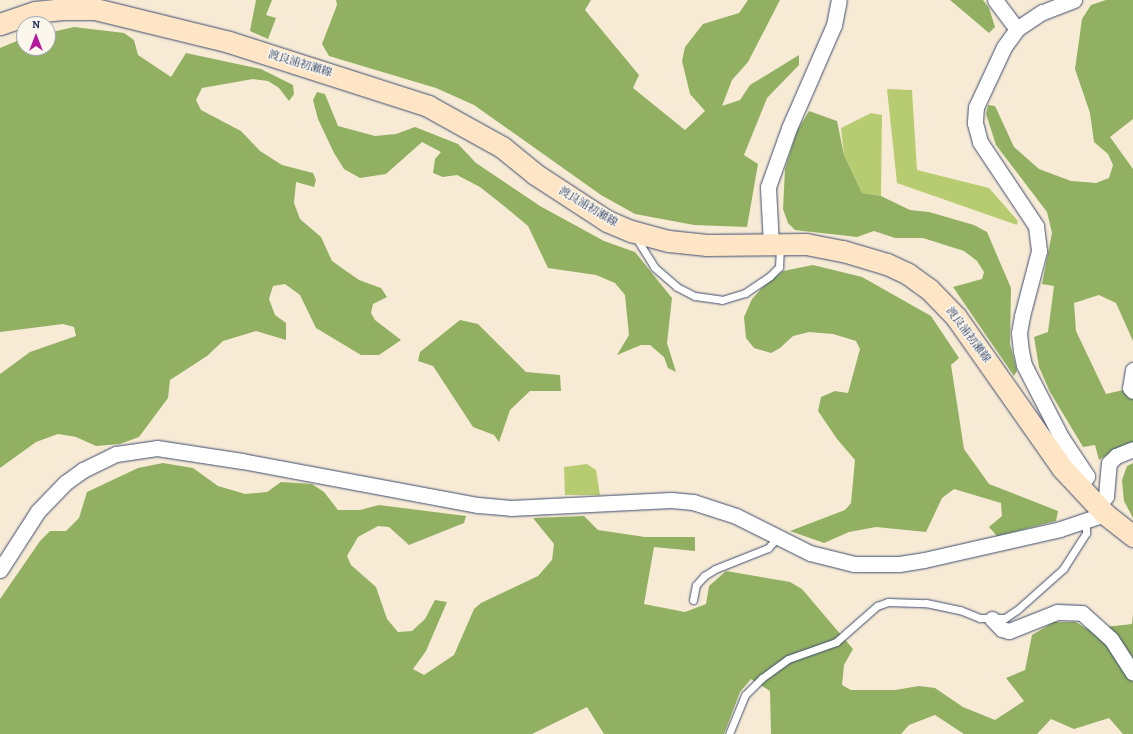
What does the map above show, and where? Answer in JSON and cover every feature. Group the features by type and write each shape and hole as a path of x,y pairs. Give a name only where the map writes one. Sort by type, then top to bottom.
{"main road":[{"name":"渡良浦初瀬線","path":"0,24 35,12 62,9 95,9 229,42 397,94 428,106 468,126 502,147 535,174 607,221 631,231 669,241 707,245 819,246 867,256 908,274 929,289 956,317 1096,515 1133,536"}],"street":[{"path":"776,245 768,188 789,128 834,26 839,0"},
{"path":"995,0 1017,29"},
{"path":"1074,0 1042,12 1017,29 1004,48 976,107 975,123 980,142 1036,226 1040,251 1022,316 1019,333 1021,351 1024,365 1061,437 1088,476 1079,489"},
{"path":"1133,370 1130,388 1133,391"},
{"path":"0,570 38,512 65,483 83,470 116,454 158,448 242,461 478,505 511,508 671,500 693,502 736,516 777,538 831,560 854,564 899,564 995,545 1096,515 1106,496 1109,463 1116,456 1133,449"},
{"path":"992,619 1002,629 1009,631 1057,612 1082,613 1111,639 1133,673"}],"lane":[{"path":"631,231 654,267 677,287 695,296 722,300 745,293 770,276 779,267 776,245"},
{"path":"729,734 745,695 762,678 788,659 836,642 877,606 888,602 926,602 992,619 1005,618 1017,610 1063,569 1086,534 1096,515"},
{"path":"693,600 696,585 704,576 714,569 768,548 777,538"}],"green space":[{"path":"256,0 272,0 266,15 276,18 268,39 250,31"},
{"path":"336,0 591,0 585,10 639,75 633,88 685,130 705,111 690,94 682,61 685,47 703,24 739,13 748,0 780,0 748,62 732,80 722,106 740,100 750,85 799,55 799,65 767,98 744,155 758,164 747,227 694,225 635,214 601,195 474,105 436,88 329,56 322,44 337,5"},
{"path":"950,0 983,0 989,8 995,27 989,33"},
{"path":"1106,0 1133,0 1133,119 1110,137 1133,169 1133,341 1116,303 1099,295 1074,303 1076,331 1106,394 1123,390 1133,399 1133,444 1120,447 1099,460 1095,445 1083,447 1050,392 1039,367 1034,337 1048,332 1054,286 1042,284 1052,233 1047,212 996,145 986,114 988,105 995,106 1014,147 1039,169 1071,181 1096,183 1109,178 1113,165 1108,154 1094,142 1090,113 1075,69 1082,19 1091,5"},
{"path":"74,27 124,33 134,40 138,55 171,77 186,53 261,69 293,85 294,94 289,101 279,88 268,81 253,79 202,88 196,100 201,110 241,131 260,151 282,165 313,173 316,180 314,187 296,182 294,203 300,219 321,237 332,261 359,280 381,288 387,297 373,304 371,313 375,320 401,340 379,355 361,355 316,328 300,295 285,284 273,286 269,299 275,315 286,323 286,340 256,331 223,341 207,356 170,380 168,398 139,437 120,444 96,446 76,437 58,434 36,442 0,468 0,374 30,352 76,336 74,327 63,324 0,332 0,48 16,41 16,56 56,56 56,31"},
{"path":"887,89 912,90 917,170 989,188 1018,221 1017,225 897,183"},
{"path":"317,92 325,94 338,126 375,136 396,134 415,127 458,144 476,163 540,206 604,241 635,252 672,298 667,343 676,372 668,368 664,357 650,345 641,345 617,355 629,335 625,295 615,283 596,275 548,268 528,226 504,206 480,187 457,175 443,177 433,173 435,159 441,152 422,142 386,174 360,178 344,169 334,153 318,119 313,100"},
{"path":"809,111 837,121 844,155 862,193 881,196 910,210 929,212 974,225 987,232 1011,288 1010,344 1017,371 1014,376 953,287 982,279 984,272 977,261 964,251 923,238 895,238 874,231 857,237 795,230 788,223 783,209 785,169 797,131"},
{"path":"871,113 882,115 881,196 862,193 844,155 841,128"},
{"path":"813,265 862,277 931,316 959,358 951,365 964,449 989,484 1058,511 1056,521 997,536 989,527 1002,516 1001,503 954,489 942,498 926,532 876,527 849,532 824,543 790,531 845,510 851,503 855,460 837,439 818,411 821,397 835,391 848,393 860,349 856,341 833,334 809,332 793,336 780,348 771,353 754,348 746,338 744,317 752,299 762,288 783,271"},
{"path":"460,320 478,324 526,372 560,375 561,391 530,391 510,410 499,442 494,435 473,427 433,366 418,361 420,352"},
{"path":"163,463 193,468 218,486 245,494 267,492 281,482 312,484 324,492 338,510 360,510 379,505 466,516 464,523 409,545 389,527 378,526 358,537 347,556 351,565 376,587 387,619 398,632 412,631 425,619 435,600 447,602 426,651 413,669 424,675 454,655 474,609 481,603 538,576 552,560 554,544 533,518 584,516 598,530 645,537 695,537 695,551 654,547 644,604 685,612 706,604 709,586 726,571 790,582 802,589 853,649 844,665 842,685 851,690 895,690 919,686 935,688 963,707 995,720 1024,701 1006,678 1025,670 1032,635 1054,622 1076,622 1087,629 1132,624 1133,614 1133,734 1123,734 1109,718 1074,729 1051,719 1037,734 964,734 935,715 909,725 901,734 771,734 770,691 751,679 740,692 724,734 604,734 587,707 532,734 0,734 0,599 40,541 50,531 66,531 79,518 87,492 138,468"},
{"path":"1133,463 1133,518 1124,501 1122,480 1127,466"},
{"path":"587,464 596,470 600,495 565,495 564,467"}]}
